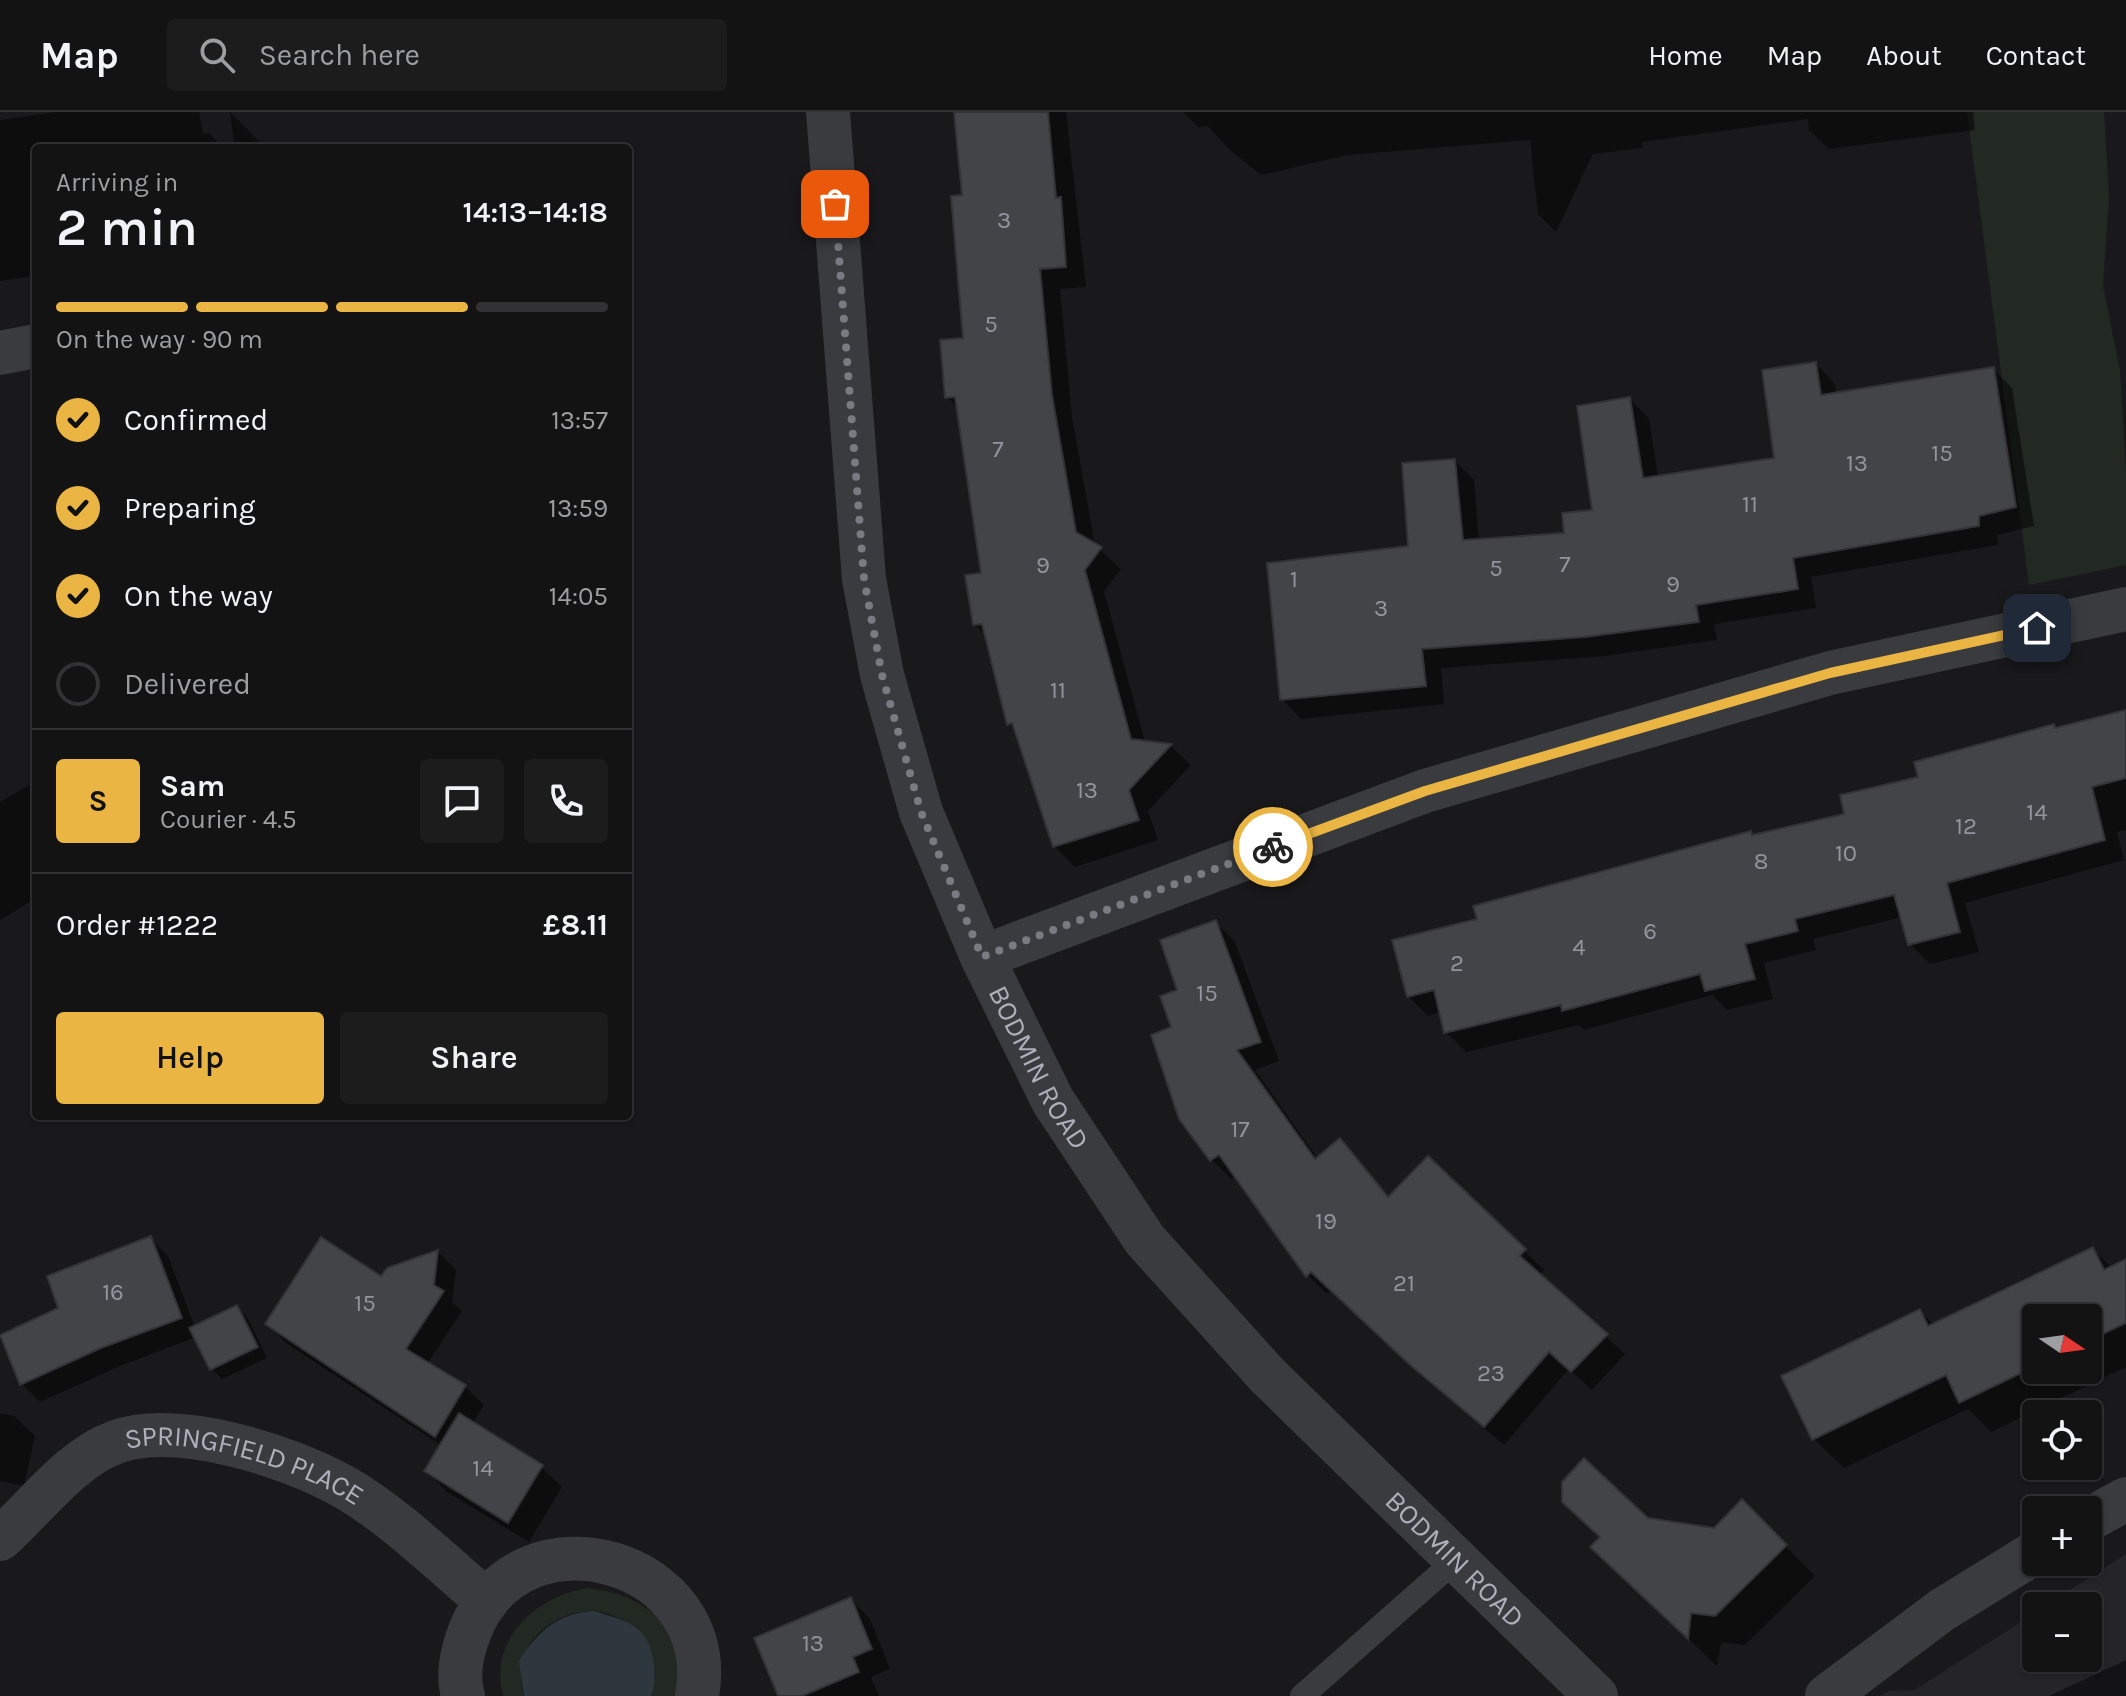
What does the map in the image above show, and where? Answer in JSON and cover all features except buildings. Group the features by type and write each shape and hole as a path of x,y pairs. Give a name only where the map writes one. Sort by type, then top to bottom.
{"street":[{"name":"BODMIN ROAD","path":"828,112 864,579 877,648 921,812 982,957 1053,1101 1145,1240 1267,1375 1596,1696"},
{"path":"0,353 32,347"},
{"path":"982,957 1425,791 1830,673 2126,609"},
{"name":"SPRINGFIELD PLACE","path":"0,1539 83,1461 117,1442 186,1435 266,1453 345,1488 487,1601"},
{"path":"2102,1512 2126,1499"},
{"path":"463,1696 463,1650 476,1616 487,1601 531,1567 566,1558 603,1559 639,1573 670,1597 685,1620 699,1667 697,1696"},
{"path":"1827,1696 1942,1610 2022,1561"}],"lane":[{"path":"1302,1696 1457,1559"}],"shaded area":[{"path":"1967,112 2104,112 2109,197 2103,286 2120,370 2126,471 2126,565 2029,585"},
{"path":"2126,1554 2126,1696 1879,1696 1889,1691 1915,1690 2022,1621 2022,1672 2102,1672 2102,1592 2067,1592 2092,1576 2102,1576 2102,1569"},
{"path":"587,1588 628,1598 660,1621 677,1652 678,1696 651,1696 655,1670 639,1628 609,1614 591,1611 559,1619 535,1637 522,1664 524,1696 503,1696 500,1675 503,1656 521,1624 534,1611 551,1601"},
{"path":"594,1611 627,1622 642,1633 654,1665 651,1696 524,1696 519,1661 534,1641 559,1620"}],"way so far":[{"path":"835,204 864,579 882,675 921,812 982,957 1273,847"}],"route":[{"path":"1273,847 1425,791 1645,726 1830,673 2037,628"}]}
